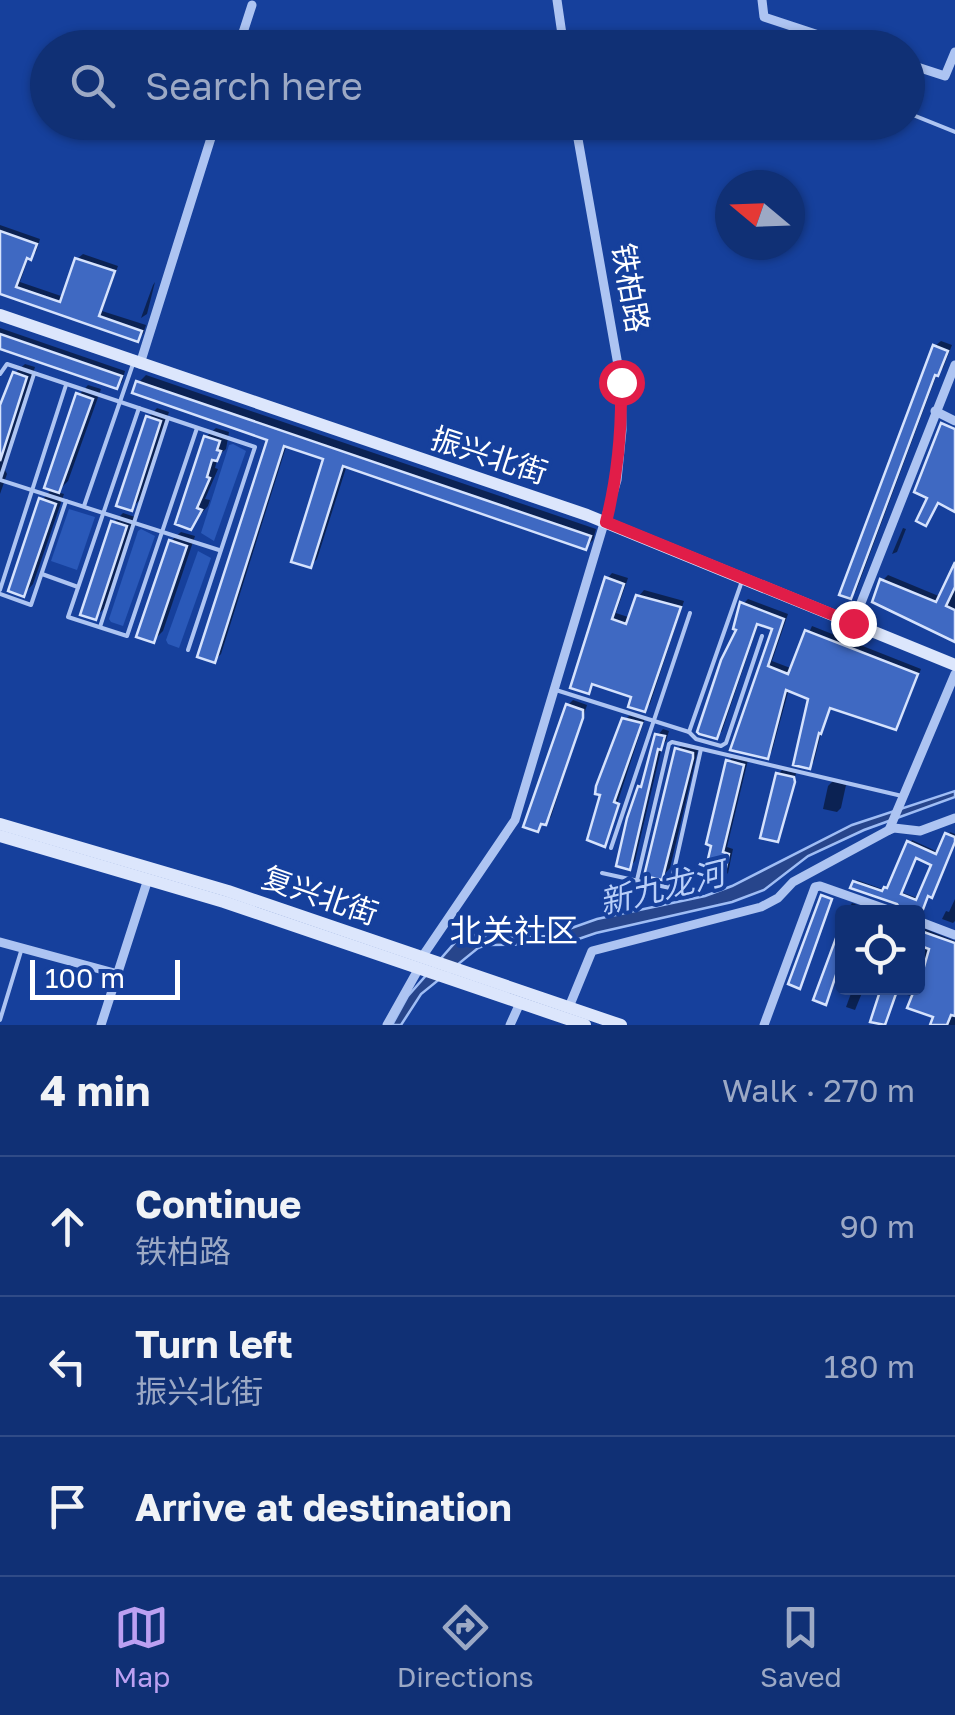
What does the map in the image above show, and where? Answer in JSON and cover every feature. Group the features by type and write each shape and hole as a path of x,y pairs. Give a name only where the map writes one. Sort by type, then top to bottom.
{"main road":[{"name":"振兴北街","path":"0,315 606,522 955,665"},
{"name":"复兴北街","path":"0,824 228,891 424,964"},
{"name":"复兴北街","path":"0,836 621,1025"},
{"name":"复兴北街","path":"454,974 520,1003 585,1025"}],"street":[{"path":"557,0 561,30"},
{"path":"762,0 764,17 803,30"},
{"path":"244,30 252,4"},
{"path":"925,70 945,76 955,52"},
{"path":"137,362 210,140"},
{"name":"铁柏路","path":"387,1025 516,820 606,522 618,464 621,382 577,140"},
{"path":"853,623 955,365"},
{"path":"935,411 955,421"},
{"path":"890,827 955,674"},
{"path":"569,1007 592,951 770,903 792,882 890,827 920,831 955,818"},
{"path":"101,1025 148,879"},
{"path":"764,1025 815,887 874,905"},
{"path":"925,924 955,935"},
{"path":"0,942 118,974"},
{"path":"510,1025 520,1003"}],"lane":[{"path":"925,121 955,132"},
{"path":"84,506 137,362"},
{"path":"0,374 6,364 255,447 188,650"},
{"path":"34,374 0,479 221,550"},
{"path":"66,384 0,592 32,605 66,501"},
{"path":"138,408 68,616 100,627 128,636 198,428"},
{"path":"100,627 168,418"},
{"path":"42,574 78,586"},
{"path":"689,732 744,578"},
{"path":"611,848 690,613"},
{"path":"556,690 654,720 721,746 726,743 762,636"},
{"path":"637,880 669,744 702,748 902,799"},
{"path":"602,874 670,888 702,748"},
{"path":"0,1020 22,948"}],"shaded area":[{"path":"229,445 246,451 214,541 201,533"},
{"path":"69,509 95,517 77,570 51,561"},
{"path":"141,529 155,536 123,626 109,619"},
{"path":"198,551 211,558 179,648 166,640"},
{"path":"955,791 955,797 864,830 808,856 764,890 732,902 564,944 478,948 421,994 401,1025 392,1025 408,996 459,938 549,936 597,919 705,896 852,825"}],"building":[{"path":"0,231 37,244 16,287 60,302 75,258 115,271 99,316 142,331 138,342 0,294"},
{"path":"0,334 122,376 117,389 0,349"},
{"path":"933,345 948,351 938,376 935,375 851,599 839,595"},
{"path":"13,372 27,377 0,461 0,405"},
{"path":"136,381 591,536 586,550 343,466 311,568 291,562 323,459 284,446 215,663 197,657 267,440 132,393"},
{"path":"76,393 93,399 59,493 44,488"},
{"path":"146,416 161,421 132,511 116,506"},
{"path":"941,423 955,429 955,512 938,503 926,526 916,521 927,498 914,492"},
{"path":"204,436 220,441 217,450 221,451 217,461 212,460 207,477 210,478 197,508 202,510 191,530 175,524"},
{"path":"39,498 56,504 24,597 8,591"},
{"path":"111,521 127,526 96,620 80,615"},
{"path":"169,540 187,546 154,643 136,637"},
{"path":"955,562 955,587 946,606 955,610 955,642 872,602 880,579 936,602"},
{"path":"605,577 624,584 612,619 626,624 636,595 681,607 645,712 628,707 631,697 592,684 589,694 570,688"},
{"path":"740,602 784,619 768,666 788,674 805,630 918,674 896,730 830,708 810,769 793,765 808,699 786,690 768,759 730,750 772,629 757,624 717,739 699,734 721,660 736,630 733,629"},
{"path":"566,704 583,710 583,718 546,825 541,824 538,832 523,827"},
{"path":"622,718 642,723 614,802 619,804 605,847 587,840 600,795 595,794 596,786"},
{"path":"655,734 665,736 661,750 658,749 630,870 616,866 627,818 638,786 641,787"},
{"path":"675,748 693,753 693,758 662,880 644,876"},
{"path":"726,760 744,765 723,852 729,854 723,881 704,876 711,846 706,844"},
{"path":"776,773 794,777 795,782 778,842 760,838"},
{"path":"945,833 955,837 932,898 928,896 925,905 898,905 850,888 853,881 882,891 887,888 907,841 936,854","holes":["916,858 931,865 916,900 901,894"]},
{"path":"821,895 832,899 800,989 788,984"},
{"path":"925,932 955,943 955,1016 951,1015 947,1025 930,1025 933,1017 907,1008 912,995 925,995 929,949 925,948"},
{"path":"835,941 835,978 826,1005 813,1000"},
{"path":"879,995 896,995 885,1025 870,1022"}],"district":[{"name":"北关社区","path":"514,931"}],"route":[{"path":"621,382 622,430 606,522 853,623"}],"water label":[{"name":"新九龙河","path":"662,888"}]}
